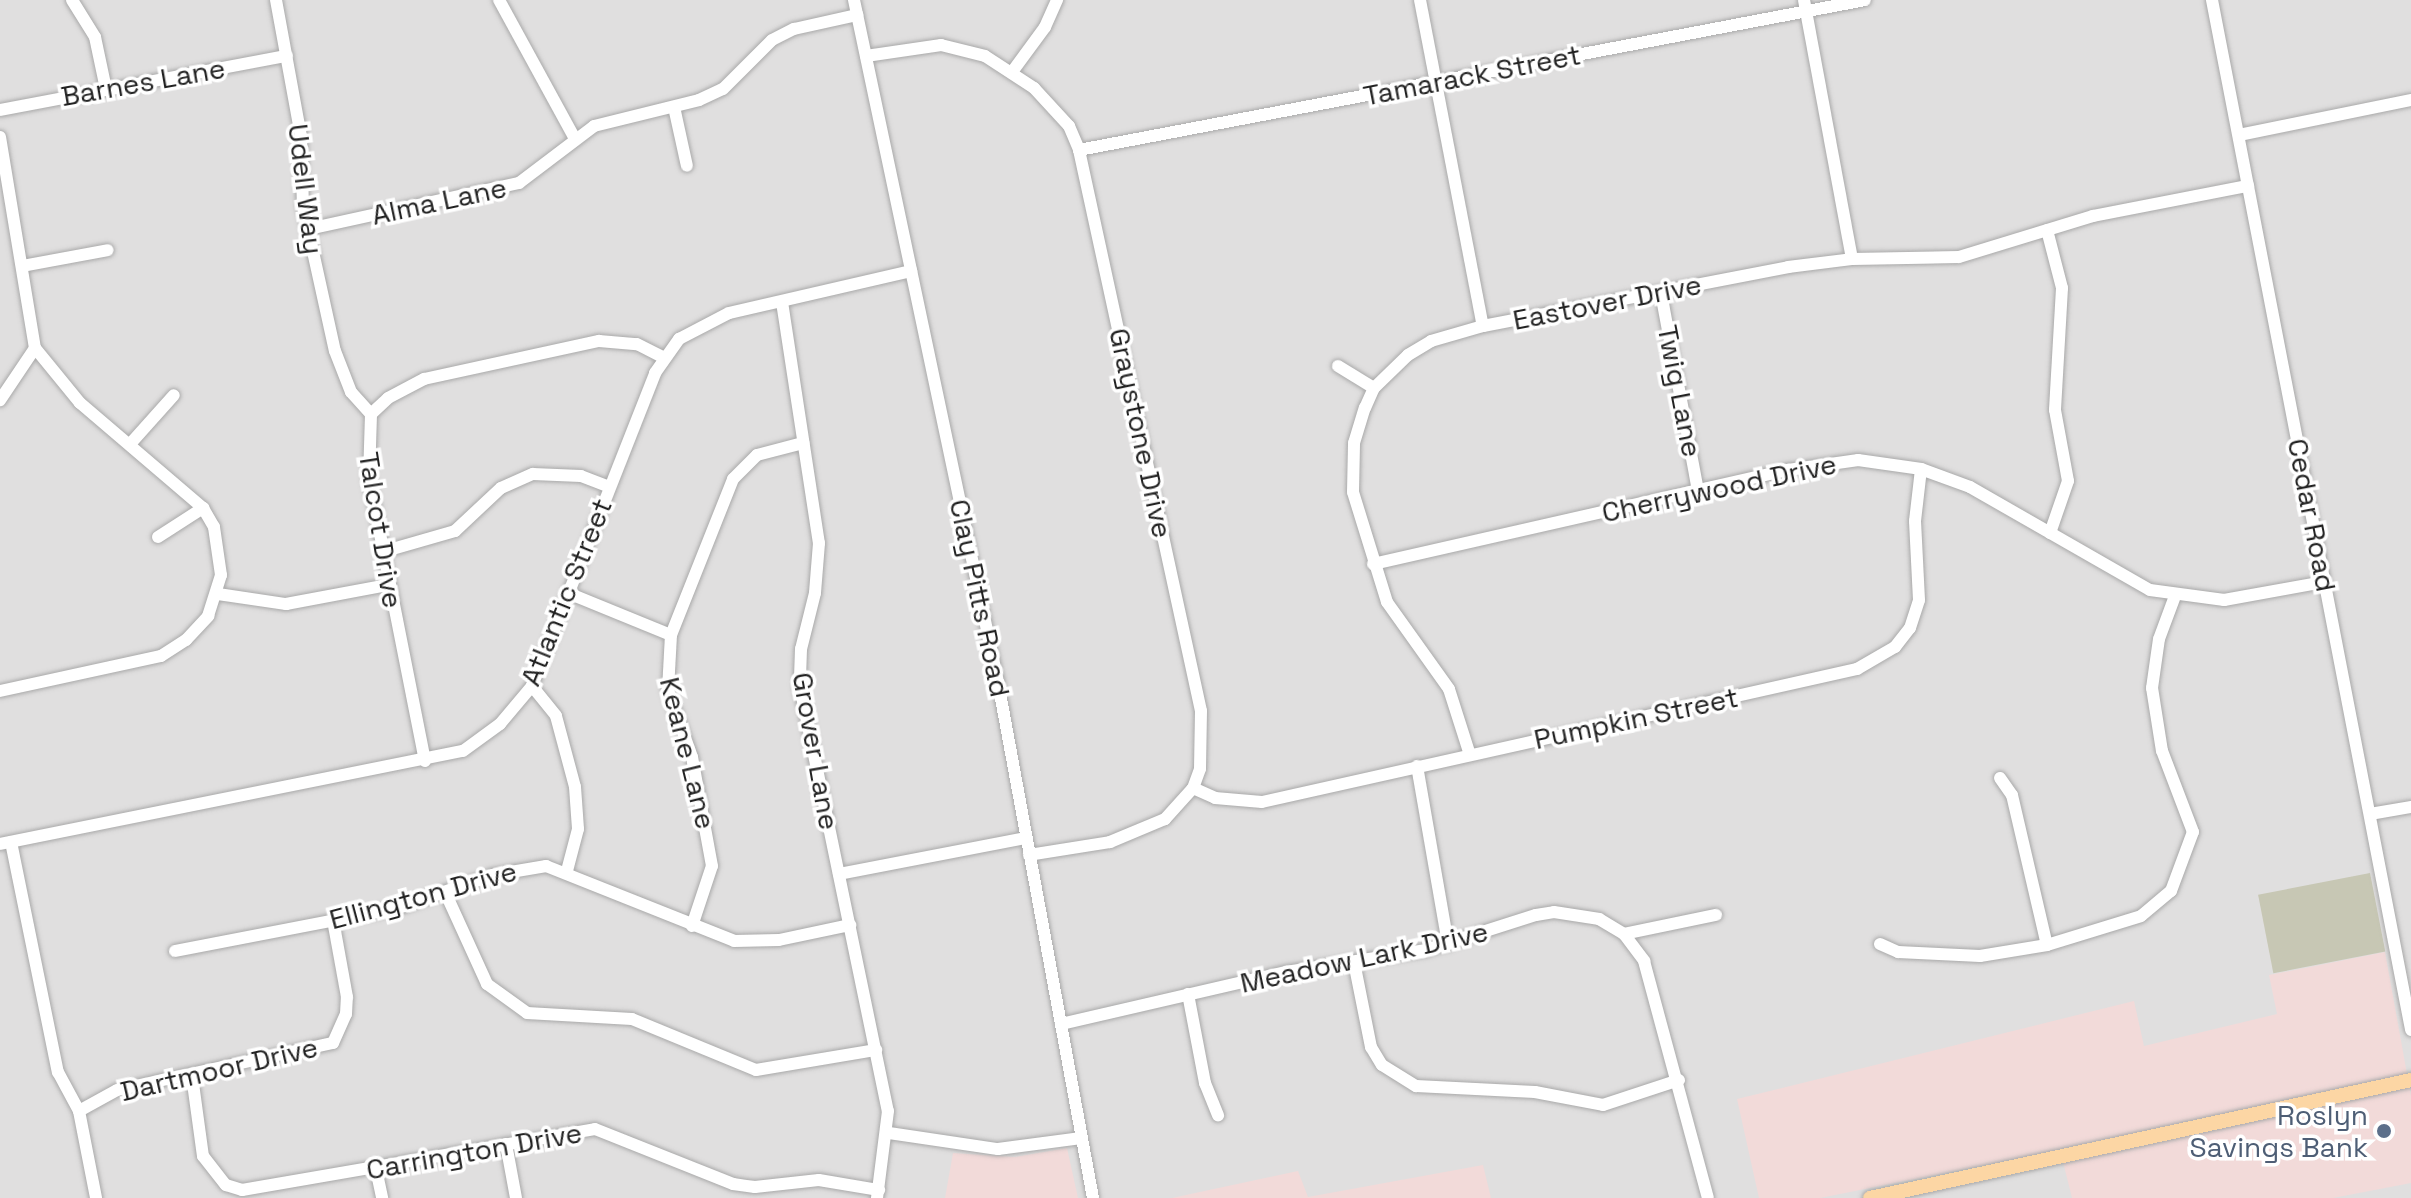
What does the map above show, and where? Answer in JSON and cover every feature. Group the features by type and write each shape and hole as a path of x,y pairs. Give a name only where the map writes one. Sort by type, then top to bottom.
{"main road":[{"path":"1870,1198 1893,1196 2411,1080"}],"street":[{"path":"72,0 95,37 106,89"},
{"name":"Udell Way","path":"276,0 301,136 308,229 340,373 371,414"},
{"path":"499,0 574,137"},
{"name":"Clay Pitts Road","path":"854,0 1026,838 1093,1198"},
{"path":"1012,72 1045,27 1057,0"},
{"path":"1420,0 1483,326"},
{"name":"Tamarack Street","path":"1079,150 1436,82 1805,6 1865,0"},
{"name":"Cedar Road","path":"2212,0 2411,1030"},
{"path":"1805,6 1852,259"},
{"name":"Alma Lane","path":"308,229 519,183 574,137 614,118 674,107 723,89 772,40 794,29 857,15"},
{"name":"Graystone Drive","path":"866,56 941,45 985,56 1012,72 1052,105 1069,126 1079,150 1201,711 1204,750 1193,788"},
{"name":"Barnes Lane","path":"0,110 287,56"},
{"path":"2239,135 2411,100"},
{"path":"674,107 687,166"},
{"path":"0,137 35,348 80,403 131,443 203,508 220,551 218,594 186,640 161,656 0,691"},
{"name":"Eastover Drive","path":"1470,755 1449,689 1404,632 1373,564 1351,466 1359,425 1374,388 1408,355 1431,341 1483,326 1852,259 1959,257 2047,230 2248,186"},
{"path":"2047,230 2062,288 2055,410 2068,481 2050,533"},
{"path":"22,266 108,250"},
{"name":"Atlantic Street","path":"6,843 463,751 485,736 532,686 663,357 708,319 911,271"},
{"name":"Twig Lane","path":"1661,293 1698,490"},
{"name":"Grover Lane","path":"782,302 819,543 815,593 800,658 800,687 876,1050 889,1133 878,1194"},
{"name":"Talcot Drive","path":"425,761 388,585 367,465 371,414 388,398 424,379 599,341 637,344 663,357"},
{"path":"0,400 35,348"},
{"path":"1338,366 1374,388"},
{"path":"131,443 174,395"},
{"name":"Keane Lane","path":"692,926 712,866 692,757 668,690 671,635 733,479 757,455 803,443"},
{"name":"Cherrywood Drive","path":"1373,564 1826,462 1878,461 1921,469 1970,487 2150,590 2175,596 2224,600 2324,582"},
{"name":"Pumpkin Street","path":"1193,788 1215,798 1262,802 1825,677 1876,660 1910,628 1919,600 1915,521 1921,469"},
{"path":"382,552 455,531 501,488 533,474 581,476 609,487"},
{"path":"158,537 203,508"},
{"path":"218,594 286,604 388,585"},
{"path":"568,593 671,635"},
{"path":"1880,944 1898,952 1980,956 2047,945 2141,916 2171,891 2193,832 2162,751 2153,710 2154,664 2175,596"},
{"path":"532,686 556,716 575,787 578,829 567,871"},
{"path":"1417,766 1448,944"},
{"path":"2000,778 2012,795 2047,945"},
{"path":"1029,855 1110,842 1150,829 1193,788"},
{"path":"2370,814 2411,807"},
{"path":"839,874 1026,838"},
{"path":"6,843 58,1072 79,1111 96,1198"},
{"name":"Ellington Drive","path":"175,951 333,920 446,894 509,870 546,866 567,871 692,926 734,941 756,942 850,925"},
{"path":"446,894 487,984 527,1013 632,1019 756,1070 876,1050"},
{"name":"Meadow Lark Drive","path":"1061,1024 1188,994 1448,944 1554,912 1599,919 1624,934"},
{"path":"1708,1198 1679,1080 1644,961 1624,934 1716,915"},
{"name":"Dartmoor Drive","path":"79,1111 117,1090 333,1043 346,1014 347,997 333,920"},
{"path":"1354,962 1371,1047 1382,1065 1416,1086 1535,1092 1603,1105 1679,1080"},
{"path":"1188,994 1205,1083 1218,1115"},
{"name":"Carrington Drive","path":"192,1076 203,1156 226,1185 258,1190 595,1129 733,1184 755,1187 819,1180 878,1194"},
{"path":"889,1133 998,1149 1081,1138"},
{"path":"506,1144 516,1198"},
{"path":"376,1169 382,1198"}],"shaded area":[{"path":"0,0 2411,0 2411,1198 0,1198"},
{"path":"2370,873 2385,952 2273,973 2258,895"},
{"path":"2385,952 2411,1096 2411,1183 2333,1198 2072,1198 2060,1150 1820,1198 1759,1198 1737,1099 2134,1001 2144,1046 2277,1014 2269,975"},
{"path":"1067,1148 1078,1198 945,1198 953,1153 1015,1157"},
{"path":"1483,1165 1491,1198 1172,1198 1298,1171 1308,1197"}],"place":[{"name":"Roslyn Savings Bank","path":"2384,1131"}]}
